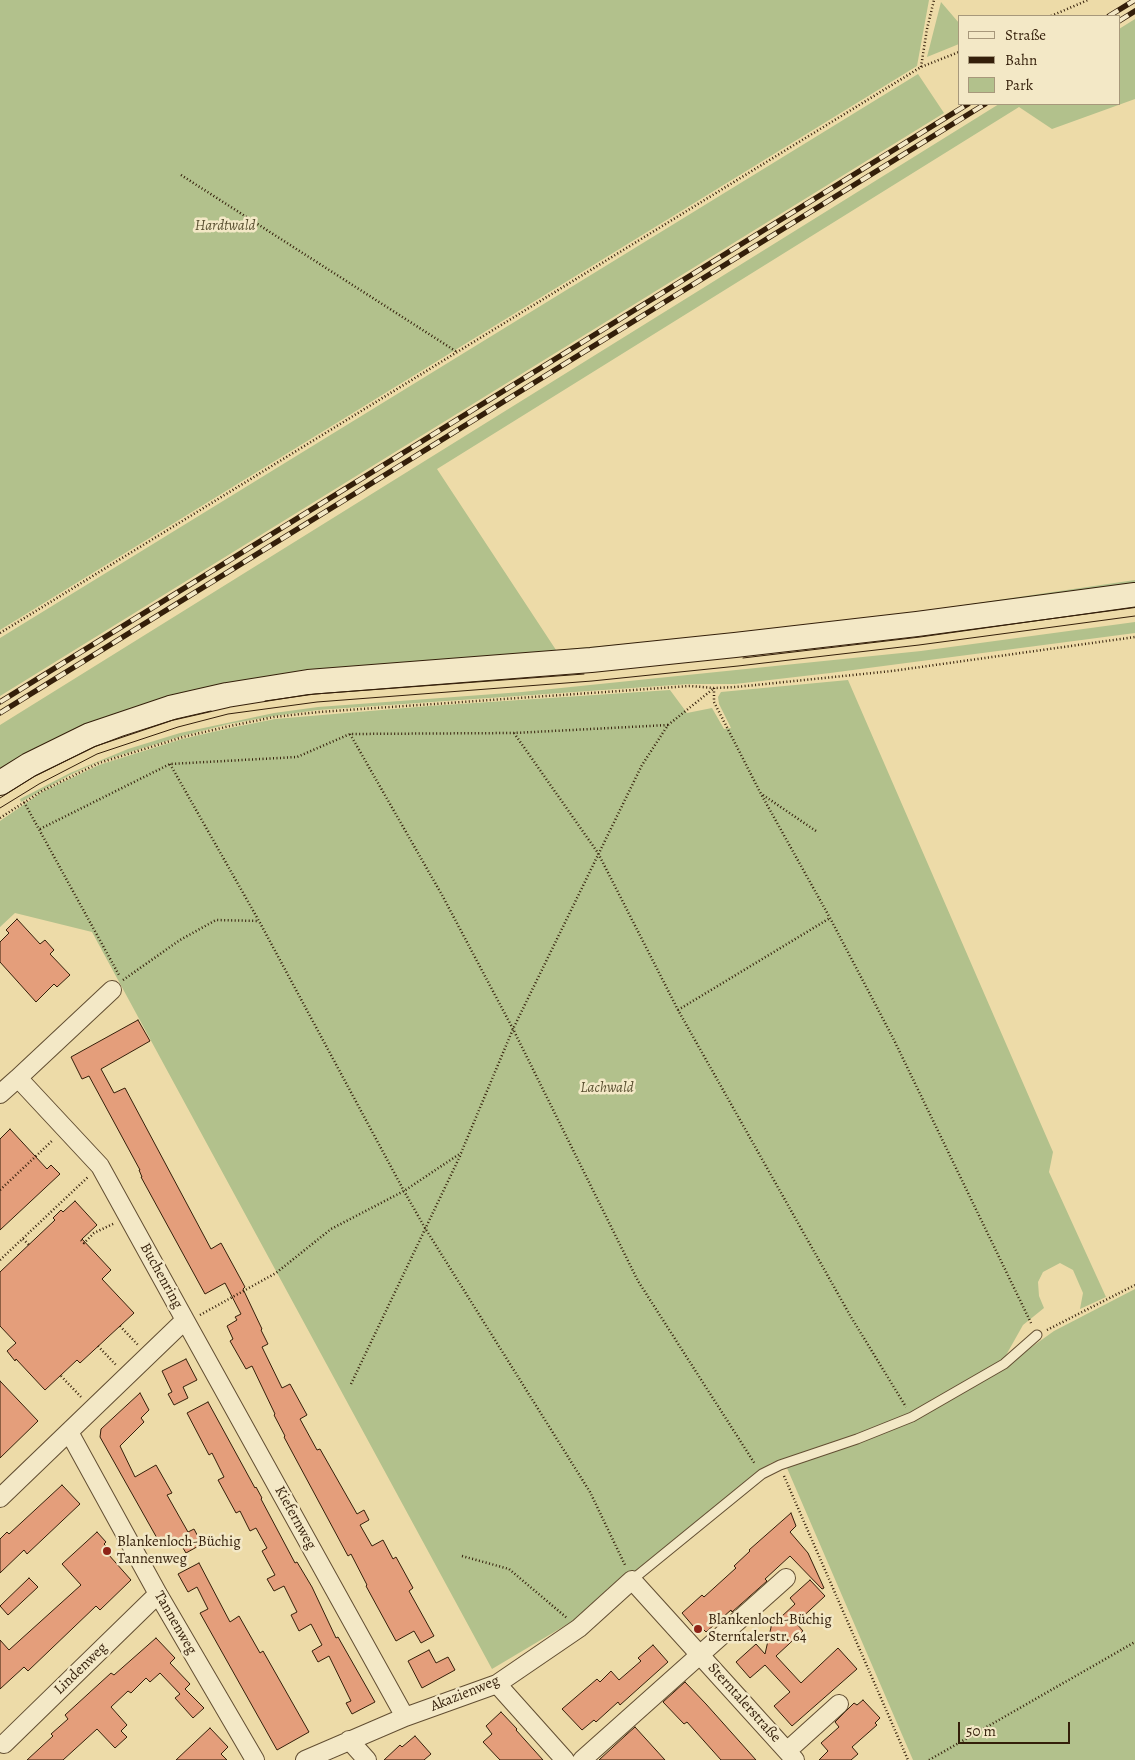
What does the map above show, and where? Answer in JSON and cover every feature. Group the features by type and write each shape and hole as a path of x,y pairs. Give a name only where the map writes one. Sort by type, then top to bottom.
{"street":[{"path":"0,783 90,735 170,708 235,693 308,682 581,660 744,644 917,624 1135,595"},
{"path":"0,1094 117,985"},
{"name":"Buchenring","path":"0,1498 185,1320 100,1166 18,1078"},
{"name":"Kiefernweg","path":"185,1320 405,1717"},
{"name":"Tannenweg","path":"69,1432 158,1594 255,1760"},
{"name":"Sterntalerstraße","path":"700,1655 786,1578"},
{"name":"Akazienweg","path":"305,1760 405,1717 497,1684 579,1628 632,1580"},
{"name":"Sterntalerstraße","path":"632,1580 791,1755 839,1704"},
{"name":"Lindenweg","path":"4,1744 158,1594"},
{"path":"582,1760 700,1655"},
{"path":"497,1684 565,1760"},
{"path":"349,1740 367,1760"}],"lane":[{"path":"632,1580 762,1474 780,1465 857,1439 912,1417 1004,1364 1037,1335"}],"path":[{"path":"921,67 934,0"},
{"path":"1053,15 1088,0"},
{"path":"0,633 921,67 958,52"},
{"path":"181,175 457,352"},
{"path":"0,818 72,775 99,763 183,737 274,717 319,712 690,686 714,688 892,671 1135,637"},
{"path":"351,1384 461,1152 513,1029 642,765 668,725 714,688"},
{"path":"714,688 714,702 761,794 830,918 893,1038 1037,1335 1135,1286"},
{"path":"40,829 170,764 297,757 350,734 514,733 668,725"},
{"path":"514,733 598,853 678,1010 851,1317 912,1417"},
{"path":"350,734 442,896 513,1029 638,1281 762,1474"},
{"path":"170,764 258,921 425,1228 590,1492 632,1580"},
{"path":"761,794 816,831"},
{"path":"24,802 40,829 117,985 180,940 216,920 258,921"},
{"path":"678,1010 830,918"},
{"path":"0,1190 65,1128"},
{"path":"185,1320 198,1316 276,1273 332,1229 404,1191 461,1152"},
{"path":"0,1260 100,1166"},
{"path":"81,1240 84,1243 94,1233 128,1217"},
{"path":"23,1238 29,1245"},
{"path":"120,1326 148,1356"},
{"path":"98,1346 126,1376"},
{"path":"61,1376 92,1409"},
{"path":"780,1465 908,1760"},
{"path":"462,1556 509,1569 579,1628"},
{"path":"929,1760 1135,1642"}],"green space":[{"name":"Hardtwald","path":"0,0 929,0 917,66 0,630"},
{"path":"941,2 958,22 958,44 927,57"},
{"path":"1135,19 1135,99 1120,104 1120,28"},
{"path":"918,74 944,113 0,696 0,638"},
{"path":"997,105 1118,105 1052,129 1019,107 437,469 556,650 735,634 916,612 1135,580 1135,588 918,618 312,675 0,775 0,725"},
{"path":"1135,622 1135,633 735,684 689,684 318,710 274,716 229,724 182,736 98,762 21,802 20,799 70,773 128,749 180,733 274,713 318,707 522,692 921,651"},
{"name":"Lachwald","path":"848,680 1053,1152 1049,1172 1106,1297 1080,1309 1083,1293 1073,1270 1060,1263 1043,1272 1038,1282 1039,1296 1044,1308 1023,1325 1005,1357 955,1391 909,1414 877,1427 771,1463 571,1622 492,1669 92,932 15,913 0,927 0,821 42,792 99,765 182,739 275,719 429,706 670,690 687,713 712,708 724,729 731,728 719,704 718,697 721,692"},
{"path":"1135,1289 1135,1760 913,1760 787,1468 858,1442 1005,1366 1054,1331"}],"building":[{"path":"17,919 40,944 45,940 54,950 50,954 70,975 57,987 54,984 36,1002 0,962 0,942 9,933 6,930"},
{"path":"138,1020 150,1041 101,1069 114,1093 125,1088 211,1249 221,1243 245,1287 243,1289 268,1344 262,1347 282,1388 290,1384 307,1415 300,1419 317,1450 320,1449 357,1514 364,1510 369,1520 360,1525 372,1546 383,1540 393,1559 396,1557 413,1588 409,1591 434,1636 421,1643 414,1631 396,1641 351,1554 348,1556 284,1437 252,1366 246,1369 230,1341 233,1339 227,1326 237,1320 235,1317 241,1314 225,1283 205,1294 141,1177 140,1170 89,1076 82,1079 71,1057"},
{"path":"10,1129 47,1169 51,1165 60,1174 0,1230 0,1139"},
{"path":"75,1201 97,1225 82,1239 111,1270 102,1279 134,1313 80,1363 77,1360 45,1390 7,1351 16,1343 0,1326 0,1272 55,1220 53,1218 61,1210 63,1212"},
{"path":"186,1359 197,1380 183,1387 188,1398 174,1405 168,1394 172,1392 162,1371"},
{"path":"0,1381 38,1421 0,1458"},
{"path":"140,1393 149,1410 141,1418 144,1422 120,1446 135,1477 156,1465 172,1493 167,1495 188,1532 194,1529 202,1544 186,1553 177,1538 162,1547 100,1437 101,1429"},
{"path":"208,1402 262,1498 295,1563 297,1562 312,1587 336,1638 338,1637 375,1702 352,1714 346,1703 351,1701 329,1656 318,1662 312,1651 322,1645 311,1624 299,1631 291,1615 297,1612 284,1586 274,1591 267,1579 275,1575 262,1551 267,1548 256,1528 250,1531 240,1511 236,1513 218,1480 224,1477 212,1453 209,1455 187,1413"},
{"path":"62,1485 80,1504 27,1554 24,1550 0,1573 0,1539 7,1532 9,1534"},
{"path":"791,1513 796,1526 790,1532 808,1553 824,1588 822,1589 790,1556 765,1579 767,1581 732,1612 731,1610 706,1632 703,1629 699,1633 682,1613 702,1595 704,1597 736,1568 734,1566 749,1550"},
{"path":"97,1532 111,1551 108,1554 131,1580 100,1610 96,1606 28,1671 24,1667 0,1689 0,1640 9,1650 81,1585 62,1564"},
{"path":"199,1563 230,1622 239,1616 260,1653 263,1651 309,1732 277,1750 200,1613 208,1609 197,1587 188,1592 178,1574"},
{"path":"29,1578 38,1587 8,1615 0,1606"},
{"path":"810,1580 825,1596 796,1623 803,1631 776,1656 801,1683 838,1648 857,1669 792,1726 774,1706 790,1692 765,1665 750,1678 736,1662 756,1644 765,1654 774,1614 781,1617 795,1604 790,1598"},
{"path":"156,1638 175,1658 170,1663 190,1684 185,1689 204,1708 193,1718 175,1698 180,1694 160,1673 150,1682 146,1678 131,1693 128,1691 111,1707 127,1725 121,1731 127,1737 115,1748 97,1729 63,1760 27,1760 68,1719 65,1715 111,1673 114,1675"},
{"path":"653,1645 668,1662 620,1705 618,1702 596,1722 594,1720 582,1730 562,1709 597,1679 600,1682 611,1671 619,1680 641,1661 638,1658"},
{"path":"429,1650 436,1663 448,1657 455,1670 422,1688 408,1661"},
{"path":"685,1682 756,1760 721,1760 687,1722 684,1724 663,1702"},
{"path":"863,1700 880,1718 875,1723 877,1725 852,1747 858,1754 851,1760 819,1760 828,1751 821,1743 839,1727 835,1722 854,1703 857,1705"},
{"path":"501,1712 543,1760 500,1760 483,1742 492,1734 486,1726"},
{"path":"635,1727 665,1760 599,1760 626,1735"},
{"path":"210,1728 228,1747 221,1754 227,1760 176,1760"},
{"path":"415,1736 431,1754 424,1760 384,1760 400,1745 402,1747"}],"tram line":[{"path":"743,658 920,637 1135,607"},
{"path":"0,808 39,784 97,754 178,727 228,714 317,702 592,681 738,666 919,645 1135,616"},
{"path":"265,701 315,694 584,674"},
{"path":"0,798 35,776 94,747 176,719 211,711"}],"railway":[{"path":"1111,15 1135,0"},
{"path":"1120,20 1135,11"},
{"path":"0,702 966,105"},
{"path":"0,713 983,105"}],"place":[{"name":"Blankenloch-Büchig Tannenweg","path":"107,1551"},
{"name":"Blankenloch-Büchig Sterntalerstr. 64","path":"698,1629"}]}
